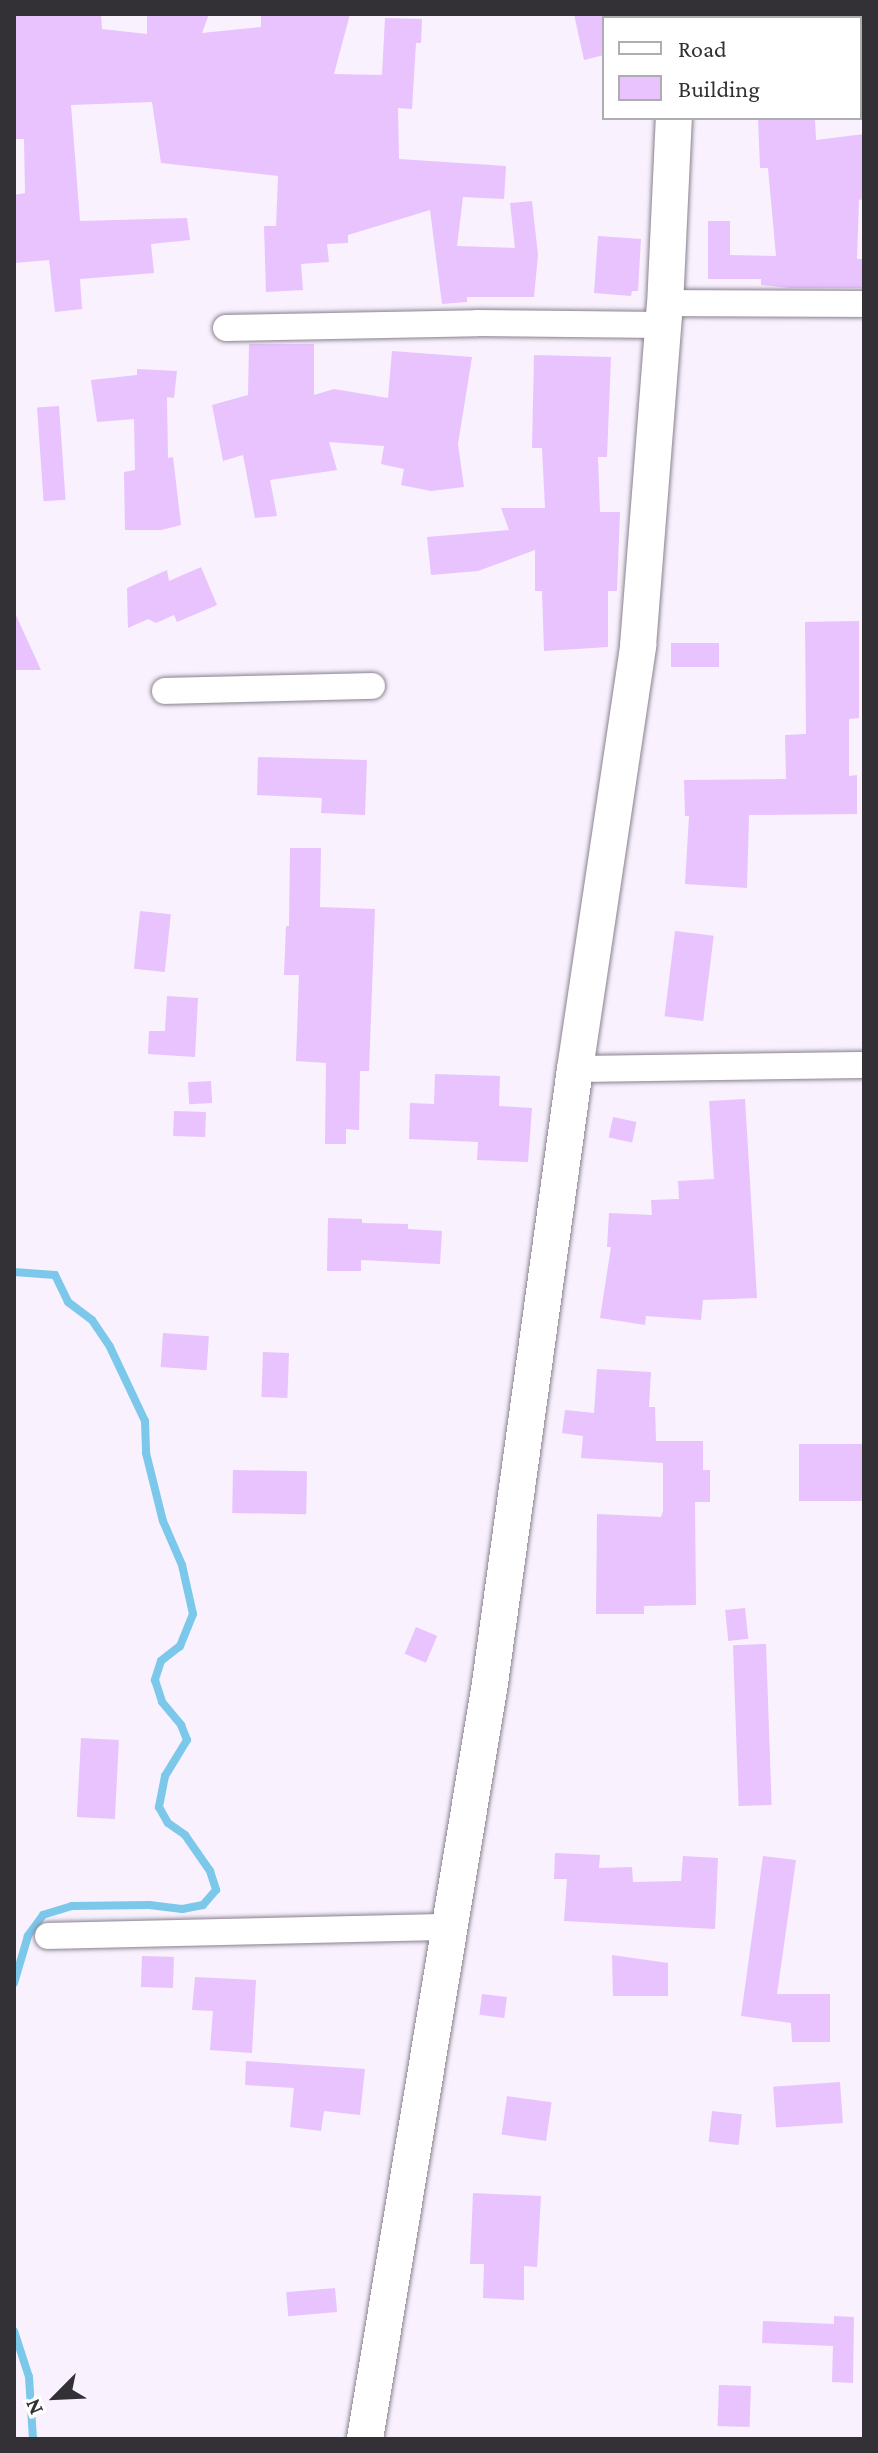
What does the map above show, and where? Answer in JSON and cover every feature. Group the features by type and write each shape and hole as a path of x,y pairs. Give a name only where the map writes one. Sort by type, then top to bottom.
{"street":[{"path":"365,2439 490,1683 575,1069 638,646 664,314 674,120"},
{"path":"226,328 477,323 864,304"},
{"path":"165,691 372,686"},
{"path":"575,1069 864,1065"},
{"path":"48,1936 451,1927"}],"building":[{"path":"14,14 101,14 102,29 147,34 147,14 209,14 202,33 261,27 261,14 350,14 334,74 382,75 385,18 422,19 421,43 416,43 412,109 398,108 399,159 506,166 504,199 463,197 457,246 515,248 510,203 532,201 538,255 534,297 467,297 467,302 442,304 430,210 348,235 348,243 327,244 329,262 301,264 303,290 266,292 264,226 276,226 278,176 161,163 152,102 71,105 80,221 187,218 190,240 151,244 154,273 80,279 82,309 55,312 49,260 14,263 14,195 25,193 24,139 14,139"},
{"path":"574,14 604,14 602,56 584,60"},
{"path":"758,120 815,120 816,140 864,134 864,199 859,200 857,259 864,259 864,288 790,288 761,285 761,279 708,279 708,221 730,221 730,255 776,256 768,168 760,168"},
{"path":"598,236 641,239 638,291 632,291 631,296 594,293"},
{"path":"249,344 314,344 314,395 334,389 388,398 392,351 472,357 458,444 464,487 431,491 401,485 404,469 381,464 384,446 329,442 337,470 270,480 277,516 255,518 243,455 223,461 212,405 248,395"},
{"path":"534,355 611,357 607,457 598,457 600,512 620,512 617,591 608,591 608,647 544,651 542,591 535,591 535,550 478,571 431,575 427,537 509,530 501,508 545,508 542,448 532,448"},
{"path":"137,369 177,371 174,398 167,397 168,458 173,457 181,525 161,530 125,530 124,472 135,470 134,419 97,422 91,380 137,375"},
{"path":"59,406 66,500 44,501 37,408"},
{"path":"201,567 217,605 177,622 174,615 156,623 148,619 128,628 127,588 167,570 169,581"},
{"path":"14,611 41,670 14,670"},
{"path":"859,621 859,718 849,719 849,776 857,775 857,814 749,815 747,888 685,884 689,816 685,816 684,780 786,779 785,735 806,734 805,622"},
{"path":"671,643 719,643 719,667 671,667"},
{"path":"258,757 367,760 365,815 321,813 322,798 257,795"},
{"path":"290,848 321,848 320,907 375,909 369,1071 360,1071 359,1130 346,1129 346,1144 325,1144 326,1063 296,1061 299,975 284,975 286,926 289,926"},
{"path":"140,911 171,914 165,972 134,969"},
{"path":"675,931 714,936 703,1021 665,1016"},
{"path":"167,996 198,998 195,1057 148,1054 149,1031 165,1031"},
{"path":"435,1074 500,1076 499,1106 532,1108 528,1162 477,1160 478,1142 409,1139 410,1103 434,1104"},
{"path":"211,1081 212,1103 189,1104 188,1082"},
{"path":"745,1099 757,1298 703,1300 701,1320 646,1316 645,1325 600,1318 611,1247 607,1247 609,1213 652,1215 651,1200 679,1199 678,1181 714,1179 709,1101"},
{"path":"174,1111 206,1112 205,1137 173,1136"},
{"path":"613,1117 636,1122 632,1143 609,1138"},
{"path":"328,1218 362,1219 362,1223 408,1224 408,1229 442,1231 440,1264 361,1260 361,1271 327,1271"},
{"path":"163,1333 209,1336 207,1370 161,1367"},
{"path":"263,1352 289,1353 287,1398 261,1397"},
{"path":"597,1369 651,1372 649,1407 655,1407 656,1441 703,1441 703,1470 710,1470 710,1502 695,1502 696,1605 644,1606 644,1614 596,1614 597,1514 661,1517 663,1511 663,1463 581,1458 583,1436 562,1433 565,1410 594,1413"},
{"path":"799,1444 864,1444 864,1501 799,1501"},
{"path":"233,1470 307,1471 306,1514 232,1513"},
{"path":"745,1608 748,1639 728,1641 725,1610"},
{"path":"416,1627 437,1636 426,1663 405,1654"},
{"path":"766,1644 772,1805 739,1806 733,1645"},
{"path":"81,1738 119,1740 115,1819 77,1817"},
{"path":"555,1853 600,1855 599,1868 632,1867 633,1882 681,1881 683,1856 718,1858 715,1929 564,1921 567,1879 554,1879"},
{"path":"763,1856 796,1860 777,1994 830,1994 830,2042 792,2042 791,2023 741,2016"},
{"path":"612,1955 668,1963 668,1996 613,1996"},
{"path":"142,1956 174,1957 173,1988 141,1987"},
{"path":"195,1977 256,1980 252,2053 210,2050 213,2011 192,2010"},
{"path":"482,1994 507,1997 504,2018 479,2015"},
{"path":"246,2061 365,2069 360,2115 324,2111 321,2131 290,2127 294,2088 245,2085"},
{"path":"840,2082 843,2123 776,2128 773,2087"},
{"path":"507,2096 552,2102 546,2141 502,2135"},
{"path":"712,2111 742,2114 739,2145 709,2142"},
{"path":"473,2193 541,2196 537,2267 524,2266 524,2300 483,2298 484,2264 470,2264"},
{"path":"335,2288 337,2312 288,2316 286,2292"},
{"path":"834,2316 854,2317 853,2383 832,2382 833,2346 762,2343 763,2321 834,2324"},
{"path":"719,2385 751,2386 750,2427 718,2426"}],"waterway":[{"path":"14,1272 55,1275 68,1302 92,1320 110,1347 145,1421 146,1453 163,1521 182,1565 193,1614 180,1646 161,1661 155,1680 162,1702 181,1725 187,1740 165,1776 159,1807 168,1823 185,1835 210,1871 216,1890 203,1905 182,1909 149,1905 72,1906 43,1915 28,1936 14,1983"},
{"path":"14,2331 29,2377 33,2439"}]}
